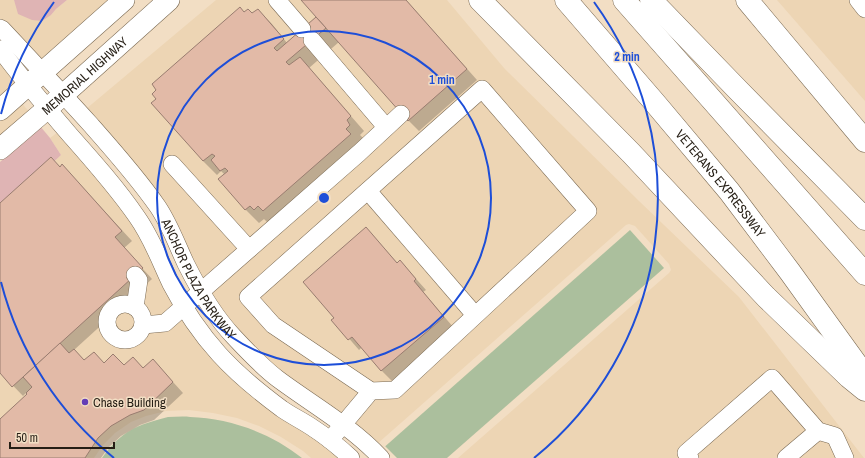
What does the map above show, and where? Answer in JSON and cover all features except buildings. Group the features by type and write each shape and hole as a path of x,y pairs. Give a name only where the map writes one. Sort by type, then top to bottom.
{"highway":[{"path":"480,0 623,144 766,297 849,377 865,390"},
{"name":"VETERANS EXPRESSWAY","path":"566,0 655,103 728,191 790,272 865,376"},
{"path":"624,0 865,274"},
{"path":"651,0 865,219"},
{"path":"747,0 865,141"}],"main road":[{"path":"0,110 124,0"},
{"name":"MEMORIAL HIGHWAY","path":"0,150 56,102 169,0"}],"street":[{"path":"277,0 386,127"},
{"path":"858,0 865,9"},
{"path":"0,28 36,79"},
{"path":"0,49 36,79"},
{"name":"ANCHOR PLAZA PARKWAY","path":"36,79 56,102 110,181 138,218 147,232 171,284 184,307 217,352 248,383 284,410 313,427 350,458"},
{"path":"482,89 588,210 395,390 371,391 273,325 248,297 368,191 482,89"},
{"name":"ANCHOR PLAZA PARKWAY","path":"56,102 121,160 154,201 170,228 200,291 208,304 234,337 260,364 343,424 381,458"},
{"path":"143,325 165,323 401,114"},
{"path":"172,164 249,250"},
{"path":"368,191 475,315"},
{"path":"135,275 139,280 135,307"},
{"path":"122,304 135,307 140,312 143,325 138,335 130,339 118,339 111,334 107,324 110,313 117,306 122,304"},
{"path":"690,458 686,453 772,378 818,431 835,436 846,458"},
{"path":"330,440 371,391"},
{"path":"786,458 818,431"}],"shaded area":[{"path":"0,0 14,0 15,2 51,15 67,0 112,0 0,100"},
{"path":"14,0 67,0 42,21 32,20 18,14"},
{"path":"216,0 447,0 504,68 739,297 864,458 458,458 669,273 671,270 669,264 635,226 629,224 626,225 377,444 256,350 224,313 86,109"},
{"path":"777,0 865,0 865,101"},
{"path":"21,102 30,113 0,139 0,121"},
{"path":"40,126 61,155 0,212 0,162"},
{"path":"58,132 97,176 141,235 177,310 309,434 339,458 311,458 281,437 259,426 237,418 189,410 166,411 146,416 131,422 115,433 103,445 94,458 0,458 0,212 61,155 50,138"},
{"path":"630,230 664,268 447,458 372,458"},
{"path":"168,417 220,420 249,428 277,441 302,458 102,458 116,441 130,430"}],"pier":[{"path":"384,445 397,458 370,458 371,456"}],"place":[{"name":"Chase Building","path":"85,402"}]}
